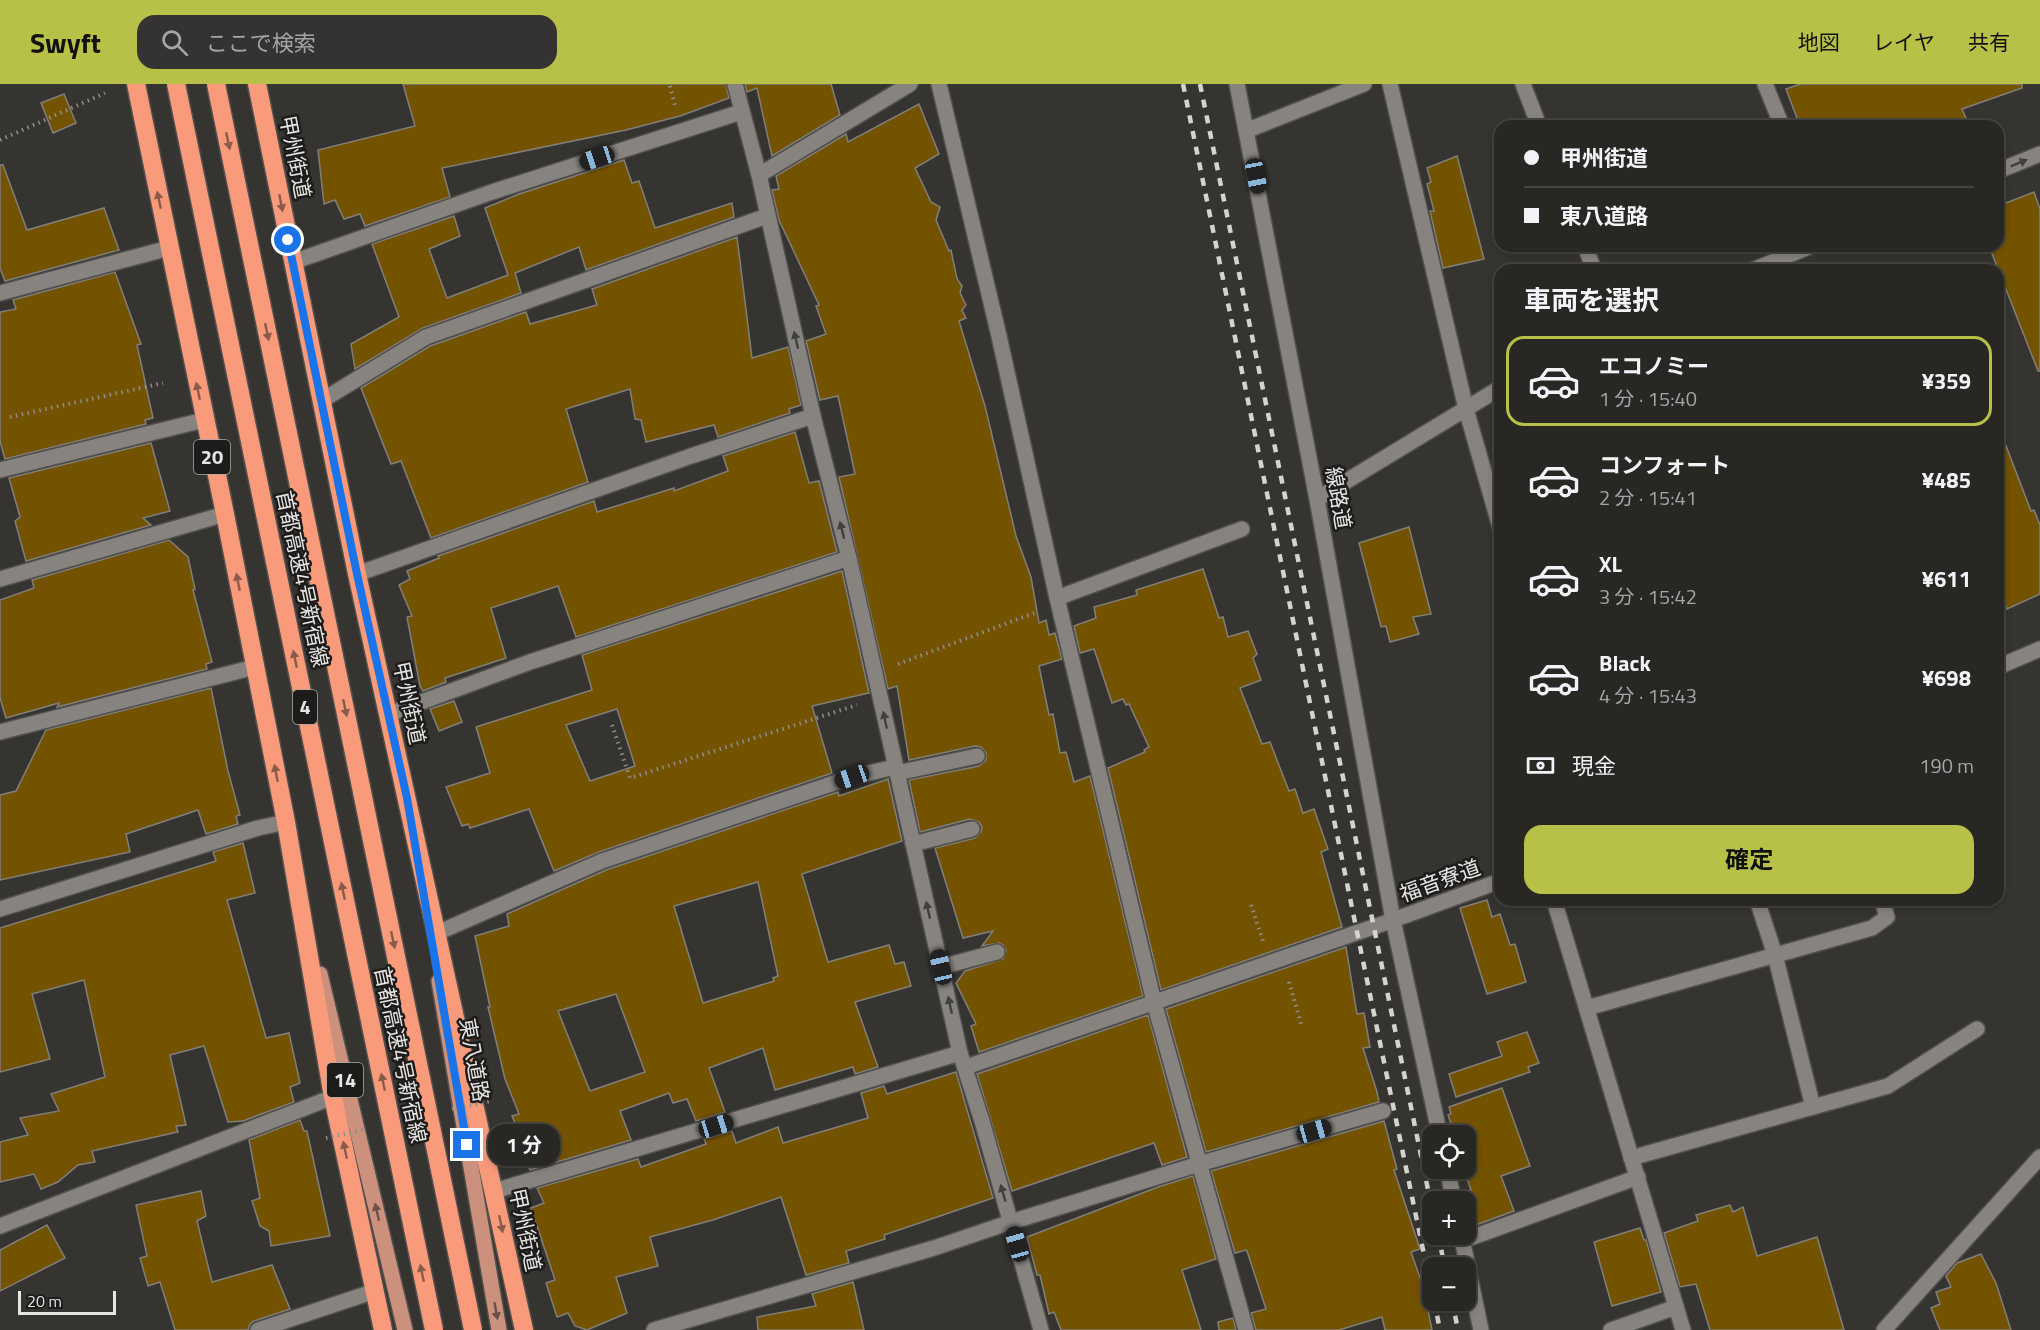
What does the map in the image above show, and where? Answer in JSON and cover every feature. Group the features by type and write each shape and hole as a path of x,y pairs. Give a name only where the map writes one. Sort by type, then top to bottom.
{"highway":[{"name":"20","path":"136,84 225,514 286,826 333,1097 383,1330"},
{"name":"首都高速4号新宿線","path":"176,84 434,1330"},
{"name":"首都高速4号新宿線","path":"216,84 473,1330"},
{"name":"甲州街道","path":"257,84 357,574 524,1330"}],"main road":[{"name":"東八道路","path":"407,798 499,1330"},
{"name":"14","path":"286,826 405,1330"}],"street":[{"path":"735,84 759,175 813,416 849,558 963,1060 1041,1330"},
{"path":"759,175 910,84"},
{"path":"939,84 999,336 1058,601 1154,1002 1245,1330"},
{"name":"線路道","path":"1237,84 1248,130 1394,920 1438,1125"},
{"path":"1248,130 1364,84"},
{"path":"1390,84 1466,409 1494,506"},
{"path":"1523,84 1537,120"},
{"path":"1766,84 1780,120"},
{"path":"293,262 492,192 741,112"},
{"path":"2004,169 2040,154"},
{"path":"321,401 426,337 767,216"},
{"path":"0,293 169,248"},
{"path":"1767,264 1796,252"},
{"path":"1317,499 1494,392"},
{"path":"357,574 691,456 813,416"},
{"path":"0,470 204,420"},
{"path":"0,579 225,514"},
{"path":"1058,601 1242,530"},
{"path":"389,714 530,662 849,558"},
{"path":"2004,664 2040,649"},
{"path":"0,732 255,667"},
{"path":"437,933 602,861 852,777 977,756"},
{"path":"0,909 258,828 286,826"},
{"path":"913,844 972,829"},
{"name":"福音寮道","path":"494,1191 963,1060 1154,1002 1494,883"},
{"path":"1556,906 1683,1330"},
{"path":"1759,906 1774,955 1813,1107"},
{"path":"1587,1008 1872,928 1887,917 1884,906"},
{"path":"941,967 997,952"},
{"path":"1631,1158 1888,1086 1977,1029"},
{"path":"0,1226 333,1097"},
{"path":"654,1330 934,1248 1199,1164 1383,1111"},
{"path":"1884,1330 2040,1157"},
{"path":"1476,1233 1638,1177"},
{"path":"1463,1245 1481,1330"},
{"path":"258,1330 375,1291"},
{"path":"1611,1330 1676,1307"}],"path":[{"path":"0,140 105,93"},
{"path":"10,417 162,383"},
{"path":"875,672 1058,601"},
{"path":"612,725 630,777 880,698"},
{"path":"1251,905 1276,960 1302,1027"}],"building":[{"path":"403,84 726,84 729,98 680,116 626,130 442,168 450,197 365,226 360,214 344,219 335,200 324,204 318,150 415,126"},
{"path":"745,84 831,84 840,115 772,156 757,88 747,92"},
{"path":"1800,84 2022,84 2022,88 1962,109 1966,118 1960,120 1798,120 1786,89"},
{"path":"64,94 76,123 53,133 41,103"},
{"path":"919,104 939,154 915,168 931,202 940,207 936,220 949,251 951,250 957,279 962,286 960,293 966,305 962,310 966,318 959,321 985,406 1016,536 1031,577 1039,623 1046,620 1049,635 1055,633 1062,659 1039,666 1049,715 1053,714 1060,753 1066,752 1074,782 1090,776 1143,996 979,1052 971,1026 976,1024 956,983 965,971 1003,959 1006,950 999,943 982,946 993,931 963,938 935,848 975,838 981,832 982,827 979,822 970,819 920,832 909,780 979,766 986,760 986,753 981,747 975,746 909,760 897,686 888,689 839,477 855,474 838,396 820,400 806,341 826,334 816,306 819,305 779,220 772,190 779,189 776,176 846,134 848,142"},
{"path":"1457,156 1484,259 1443,268 1430,211 1434,211 1427,184 1431,182 1427,168"},
{"path":"624,160 632,183 639,181 655,228 732,203 734,217 586,270 579,247 515,273 521,293 423,328 355,369 351,344 399,317 372,244 454,216 460,236 429,249 447,298 508,275 485,208 519,194"},
{"path":"0,165 3,165 27,230 104,208 119,250 5,281 0,268"},
{"path":"2034,192 2040,209 2040,371 2038,371 2004,284 2004,264 1996,264 1991,252 2004,252 2004,204"},
{"path":"737,237 752,358 788,347 801,405 789,409 790,413 718,437 714,425 646,442 641,420 635,419 630,389 566,409 588,482 431,538 401,461 391,464 361,388 430,346 526,312 530,324 597,305 592,289"},
{"path":"115,272 141,344 137,345 153,418 145,420 146,424 5,459 0,441 0,312 16,309 13,300"},
{"path":"795,432 809,483 819,481 837,552 576,637 558,586 491,608 506,658 445,678 446,682 423,691 420,686 407,617 412,616 399,585 410,579 407,571 439,558 438,556 594,501 597,512 674,488 674,491 728,471 723,456"},
{"path":"2004,440 2031,511 2034,510 2040,525 2040,594 2007,609 2004,603"},
{"path":"151,443 170,511 143,518 151,525 26,561 15,521 20,517 9,478"},
{"path":"1409,527 1431,614 1413,617 1419,634 1390,642 1386,626 1381,627 1359,543"},
{"path":"169,540 188,557 195,589 193,590 212,662 206,664 207,669 57,707 59,703 6,718 0,698 0,600 34,588 32,580"},
{"path":"1203,569 1219,618 1223,617 1228,637 1248,631 1257,654 1253,658 1261,680 1240,688 1262,744 1270,742 1289,791 1295,789 1303,813 1314,809 1328,849 1321,852 1342,927 1161,990 1108,768 1145,752 1144,750 1149,747 1129,704 1126,705 1123,699 1112,703 1094,649 1080,653 1074,626 1096,618 1094,607 1137,595 1136,590"},
{"path":"842,571 869,693 812,706 832,773 599,852 554,871 529,809 470,828 468,824 462,826 446,787 490,773 476,727 592,690 582,655","holes":["617,709 635,766 590,781 566,725"]},
{"path":"211,688 228,771 240,815 236,816 238,824 206,834 198,810 126,834 130,852 0,880 0,795 16,791 46,730"},
{"path":"454,701 462,722 439,731 430,709"},
{"path":"888,779 902,841 802,874 828,962 889,945 895,964 904,962 911,986 855,1002 878,1067 855,1074 853,1067 775,1090 763,1048 709,1068 725,1112 696,1121 687,1099 673,1103 669,1093 620,1111 631,1140 530,1170 517,1140 521,1138 512,1116 519,1114 505,1079 488,1007 490,1007 475,936 509,926 507,914 606,870 838,792 839,796","holes":["758,882 778,976 773,978 774,981 703,1003 674,906","616,994 645,1072 590,1091 558,1011"]},
{"path":"243,843 255,893 227,900 266,1038 289,1033 300,1083 290,1087 294,1102 243,1121 228,1122 204,1046 170,1055 186,1125 176,1126 178,1132 92,1151 95,1162 78,1165 58,1182 41,1189 34,1174 0,1182 0,1142 28,1135 20,1118 59,1111 51,1094 105,1077 84,980 32,994 50,1059 0,1072 0,928 216,861 213,852"},
{"path":"1487,900 1492,917 1500,914 1510,945 1515,944 1526,982 1487,994 1460,908"},
{"path":"1346,947 1357,1014 1364,1013 1370,1047 1363,1048 1379,1102 1206,1152 1166,1009"},
{"path":"1148,1015 1187,1157 1162,1165 1154,1143 1012,1191 977,1074"},
{"path":"1527,1032 1539,1063 1528,1067 1530,1072 1456,1097 1449,1074 1502,1056 1497,1042"},
{"path":"956,1072 993,1198 884,1235 885,1239 846,1251 849,1263 806,1275 781,1197 713,1220 650,1237 658,1266 616,1277 627,1313 587,1330 575,1326 568,1313 557,1317 546,1283 555,1280 531,1208 544,1203 537,1188 638,1159 641,1167 706,1144 704,1139 732,1131 736,1143 778,1127 783,1143 868,1118 861,1093 884,1086 887,1094"},
{"path":"1502,1088 1530,1166 1501,1176 1514,1211 1476,1225 1476,1191 1468,1191 1471,1190 1467,1179 1476,1179 1476,1125 1451,1125 1448,1115 1451,1114 1449,1107"},
{"path":"300,1120 304,1131 307,1131 330,1236 271,1246 269,1231 260,1226 252,1201 260,1198 249,1140"},
{"path":"1384,1121 1397,1169 1394,1170 1420,1249 1411,1252 1422,1283 1422,1311 1428,1311 1432,1330 1385,1330 1382,1317 1339,1330 1256,1330 1251,1313 1266,1309 1247,1251 1235,1253 1211,1171"},
{"path":"1193,1176 1216,1259 1182,1270 1201,1330 1061,1330 1054,1312 1049,1314 1040,1275 1037,1275 1027,1237"},
{"path":"201,1191 206,1216 197,1221 212,1282 272,1265 290,1309 254,1321 248,1330 175,1330 160,1282 148,1286 140,1258 147,1256 136,1205"},
{"path":"1730,1205 1733,1212 1743,1207 1757,1256 1817,1237 1844,1330 1710,1330 1696,1284 1680,1287 1664,1233 1698,1221 1696,1215"},
{"path":"47,1225 65,1258 0,1291 0,1250"},
{"path":"1640,1228 1646,1240 1661,1292 1612,1306 1594,1242"},
{"path":"1981,1254 1996,1283 2011,1330 1940,1330 1931,1308 1940,1304 1936,1292 1951,1287 1946,1276 1957,1263"},
{"path":"853,1282 864,1330 758,1330 757,1317 816,1306 812,1294"},
{"path":"1233,1318 1236,1330 1219,1330 1218,1322"}],"railway":[{"path":"1183,84 1425,1257"},
{"path":"1200,84 1428,1191"},
{"path":"1440,1245 1443,1257"},
{"path":"1436,1311 1440,1330"},
{"path":"1454,1311 1458,1330"}],"route":[{"path":"288,240 357,574 407,798 467,1145"}]}
